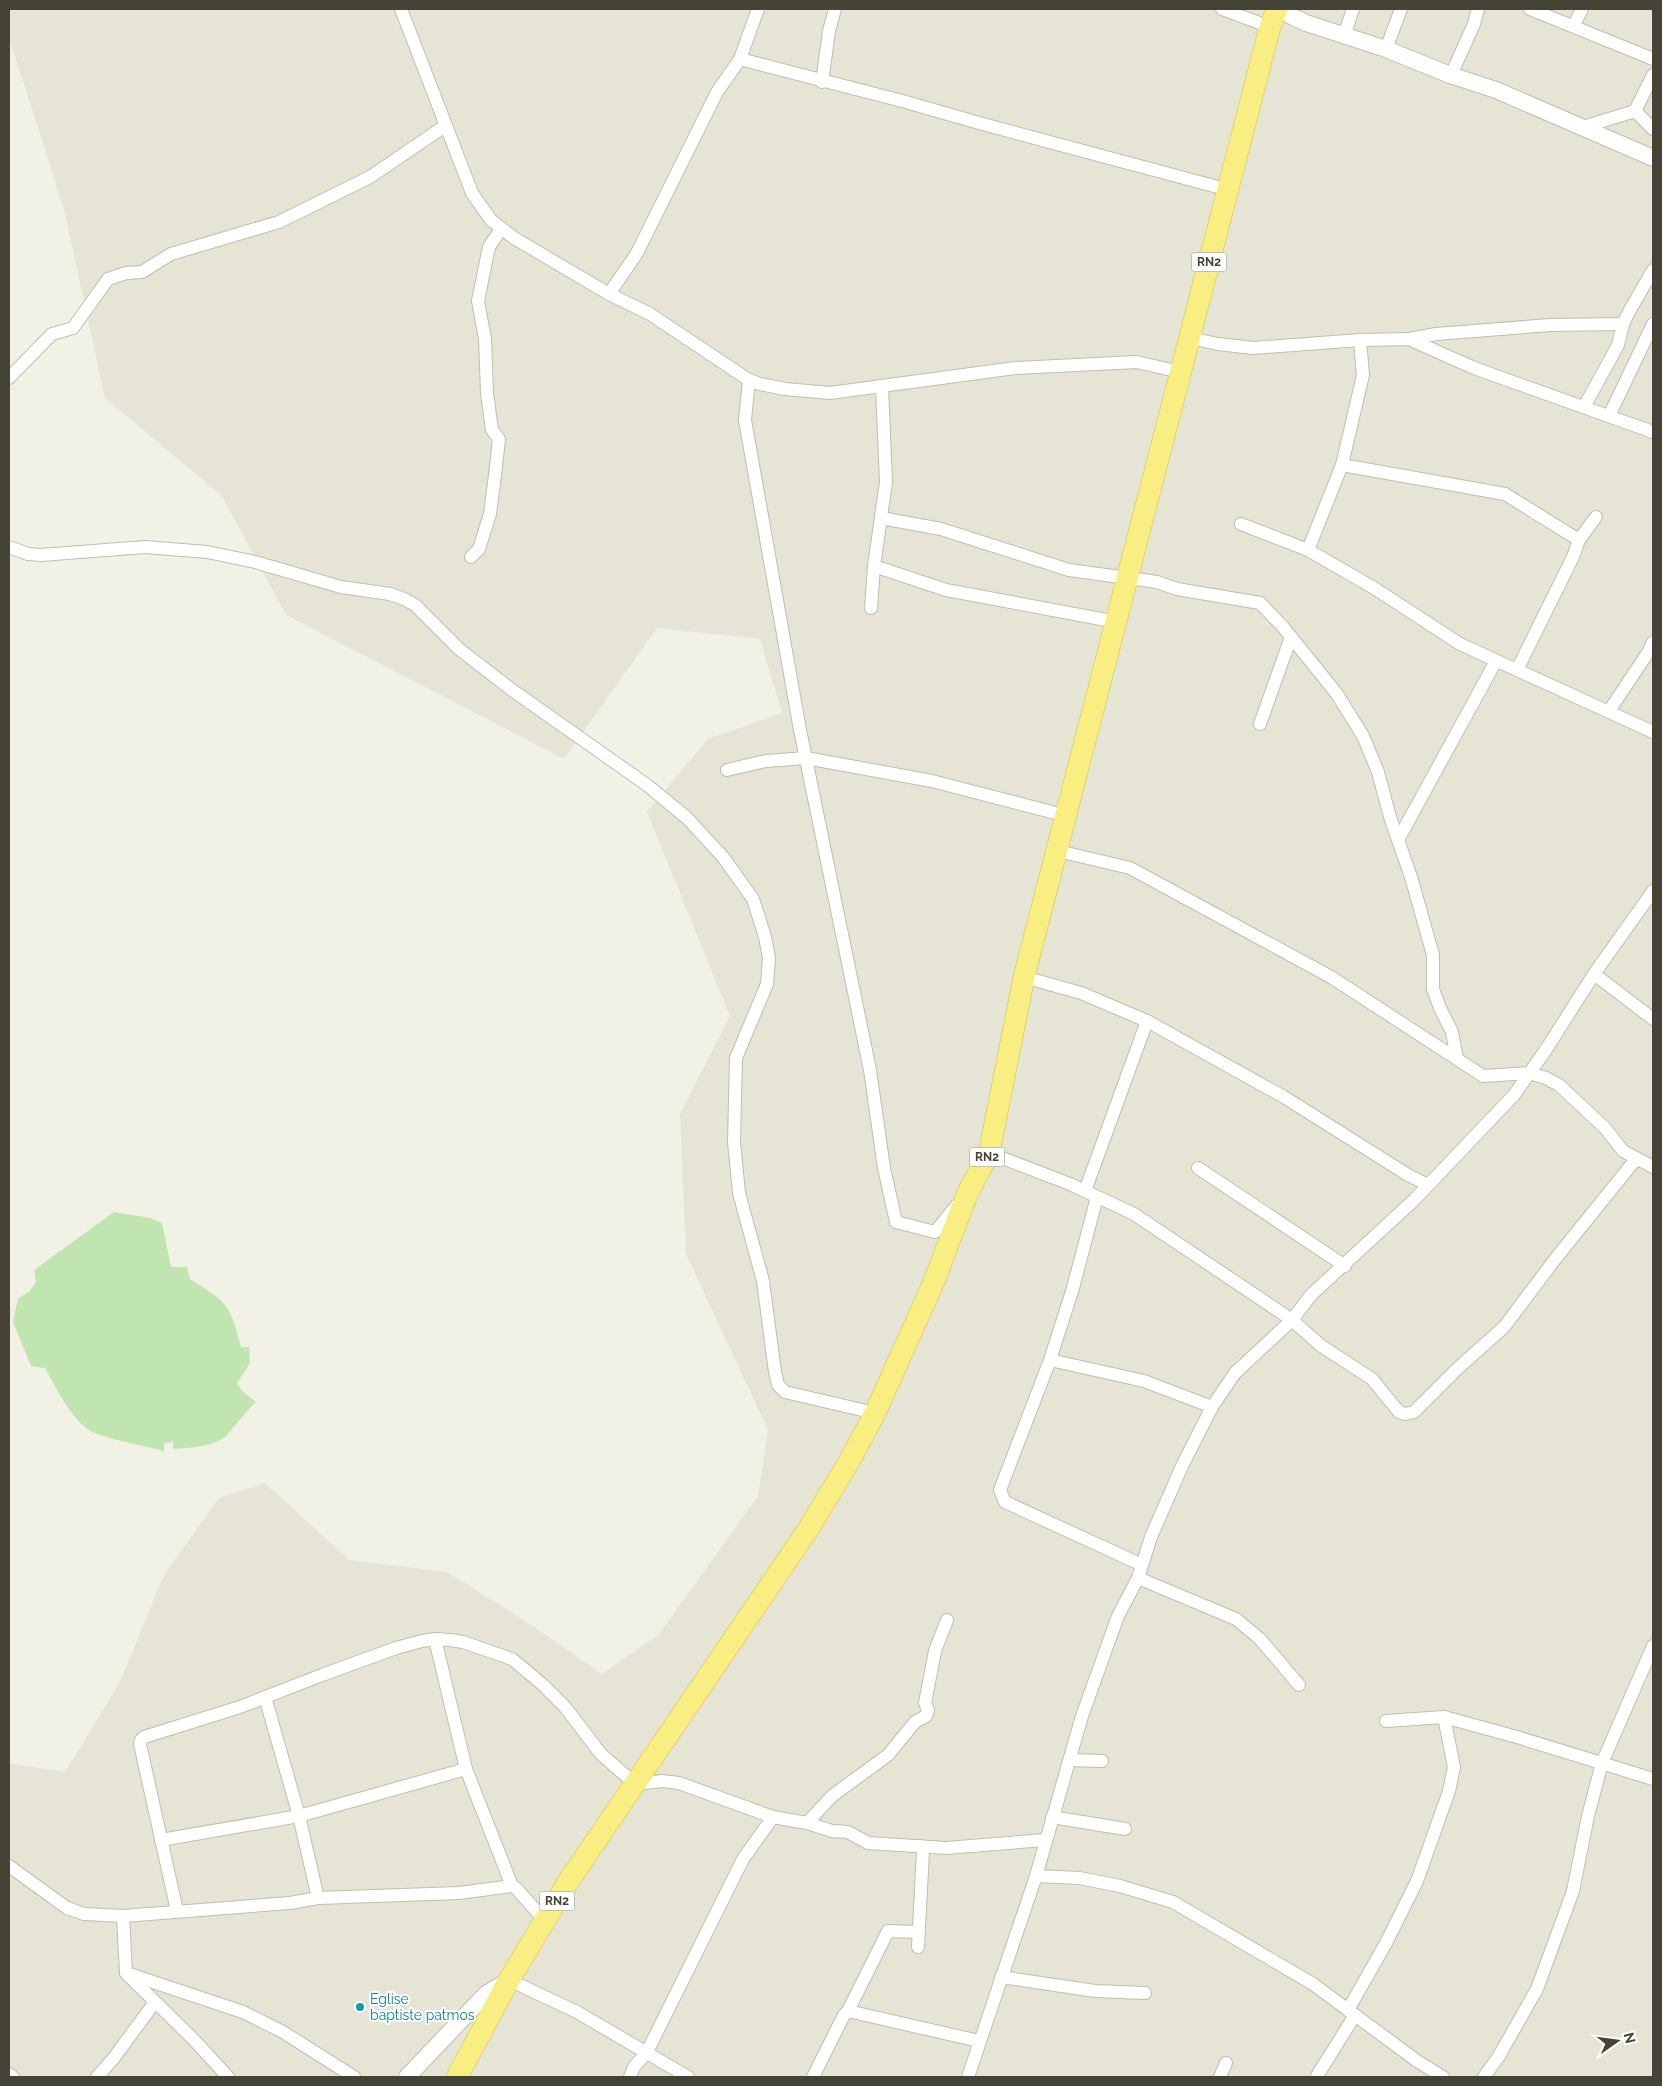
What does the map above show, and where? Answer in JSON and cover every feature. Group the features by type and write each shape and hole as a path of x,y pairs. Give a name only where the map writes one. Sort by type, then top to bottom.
{"highway":[{"name":"RN2","path":"457,2077 509,1980 568,1882 809,1528 850,1460 875,1413 933,1284 968,1192 990,1153 1024,976 1117,622 1203,281 1275,15"}],"street":[{"path":"402,9 472,193 492,220 514,238 609,294 650,314 749,380 768,386 809,393 830,393 1015,368 1137,362 1180,372"},
{"path":"609,294 637,253 717,92 740,60 758,9"},
{"path":"822,82 829,31 835,9"},
{"path":"1222,9 1275,15 1386,49 1451,75 1496,90 1653,158"},
{"path":"1344,36 1353,9"},
{"path":"1386,49 1402,9"},
{"path":"1451,75 1474,24 1478,9"},
{"path":"1534,9 1653,59"},
{"path":"1574,25 1582,9"},
{"path":"740,60 906,102 1229,190"},
{"path":"1583,127 1635,111 1653,75"},
{"path":"1635,111 1653,130"},
{"path":"9,378 52,334 73,328 108,279 126,273 142,272 171,254 279,222 370,177 445,126"},
{"path":"470,557 479,549 490,514 499,439 492,430 487,393 484,339 478,301 489,246 501,229"},
{"path":"1584,407 1618,345 1623,324 1653,270"},
{"path":"1190,338 1218,344 1253,348 1360,340 1409,339 1436,334 1550,325 1623,324"},
{"path":"1609,416 1653,324"},
{"path":"1409,339 1474,368 1653,432"},
{"path":"1308,550 1342,465 1363,375 1360,340"},
{"path":"749,380 745,420 806,758 870,1070 884,1168 896,1222 935,1232 968,1192"},
{"path":"871,608 874,566 886,482 882,386"},
{"path":"1342,465 1505,494 1579,540"},
{"path":"1517,670 1573,557 1579,540 1596,517"},
{"path":"881,518 941,529 1068,570 1156,582 1177,589 1260,603 1291,637 1337,694 1363,736 1378,772 1411,877 1433,955 1433,989 1452,1032 1457,1059"},
{"path":"1241,524 1308,550 1374,588 1460,644 1653,732"},
{"path":"9,547 28,554 41,555 145,547 207,552 255,562 341,587 390,594 404,599 415,605 459,649 489,673 593,746 687,818 722,857 753,899 765,936 769,958 767,984 736,1058 734,1142 739,1193 763,1281 771,1350 778,1385 785,1392 875,1413"},
{"path":"874,566 946,590 1117,622"},
{"path":"1260,724 1291,637"},
{"path":"1608,711 1653,642"},
{"path":"1398,840 1496,662"},
{"path":"727,770 766,761 806,758 932,781 1067,816"},
{"path":"1058,851 1130,868 1331,977 1483,1076 1529,1073 1546,1078 1559,1085 1605,1128 1618,1146 1636,1159 1653,1167"},
{"path":"968,2077 1036,1876 1082,1716 1118,1616 1138,1578 1140,1564 1182,1466 1212,1407 1235,1372 1292,1320 1311,1295 1345,1266 1428,1185 1514,1095 1547,1048 1594,974 1653,891"},
{"path":"1594,974 1653,1019"},
{"path":"1024,976 1081,993 1147,1021 1284,1097 1408,1175 1428,1185"},
{"path":"1140,1564 1005,1502 1001,1497 1000,1490 1050,1360 1073,1288 1091,1194 1147,1021"},
{"path":"990,1153 1091,1194 1134,1214 1292,1320 1320,1345 1372,1380 1399,1412 1405,1414 1414,1412 1457,1369 1504,1327 1556,1258 1636,1159"},
{"path":"1198,1168 1345,1266"},
{"path":"1050,1360 1144,1381 1212,1407"},
{"path":"1138,1578 1236,1619 1260,1639 1299,1686"},
{"path":"807,1823 832,1796 888,1756 914,1722 926,1716 928,1710 925,1703 935,1651 947,1620"},
{"path":"435,1639 466,1769 512,1886 516,1888 545,1921"},
{"path":"177,1911 141,1740 144,1737 265,1697 396,1648 435,1639 463,1642 512,1659 542,1684 565,1707 602,1754 635,1784 662,1780 679,1783 773,1817 848,1832 868,1842 946,1848 1045,1840"},
{"path":"1484,2077 1499,2056 1537,1989 1573,1890 1588,1816 1602,1763 1639,1682 1653,1646"},
{"path":"265,1697 299,1816 318,1898"},
{"path":"1317,2076 1352,2012 1417,1881 1449,1791 1454,1767 1444,1717"},
{"path":"1386,1721 1444,1717 1653,1779"},
{"path":"1069,1760 1102,1761"},
{"path":"162,1840 299,1816 466,1769"},
{"path":"630,2077 634,2068 647,2052 743,1859 773,1817"},
{"path":"1052,1817 1125,1828"},
{"path":"918,1947 922,1851 920,1846"},
{"path":"9,1866 67,1908 84,1914 123,1916 290,1903 318,1898 459,1894 512,1886"},
{"path":"1036,1876 1079,1878 1120,1886 1173,1902 1290,1969 1352,2012 1416,2061 1443,2077"},
{"path":"123,1916 126,1973 195,2041 228,2077"},
{"path":"813,2077 888,1930 918,1932"},
{"path":"126,1973 243,2012 283,2032 354,2077"},
{"path":"1001,1976 1095,1991 1145,1993"},
{"path":"407,2077 486,1994 509,1980 577,2012 688,2077"},
{"path":"97,2077 113,2059 155,2002"},
{"path":"848,2011 979,2041"},
{"path":"1220,2077 1226,2063"},
{"path":"9,2074 13,2077"}],"shaded area":[{"path":"9,9 1653,9 1653,2077 9,2077 9,1763 65,1772 119,1684 164,1575 219,1498 265,1483 349,1560 447,1572 533,1626 602,1674 659,1634 758,1496 768,1430 686,1254 680,1114 730,1016 647,812 708,739 782,713 760,639 657,628 564,759 286,615 222,496 105,398 64,209 9,38"}],"green space":[{"path":"114,1212 150,1218 162,1223 171,1267 187,1267 190,1279 226,1306 234,1322 241,1347 249,1347 250,1363 237,1383 242,1391 256,1402 227,1435 216,1442 202,1446 173,1449 173,1442 164,1443 164,1451 94,1433 82,1424 69,1410 45,1368 31,1366 13,1322 18,1298 29,1292 36,1282 34,1270"}],"place":[{"name":"Eglise baptiste patmos","path":"360,2007"}]}
